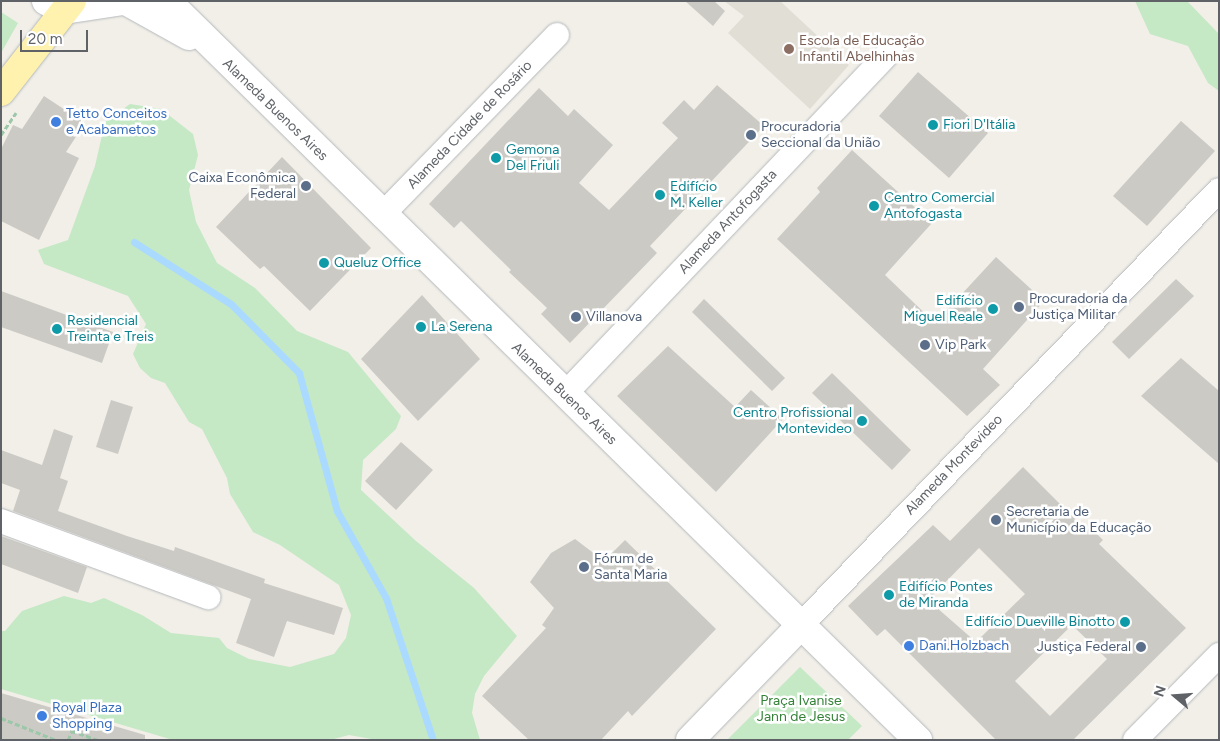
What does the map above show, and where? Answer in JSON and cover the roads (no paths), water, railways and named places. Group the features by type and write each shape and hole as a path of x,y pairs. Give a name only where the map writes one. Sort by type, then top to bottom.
{"main road":[{"path":"1,92 60,4"}],"street":[{"name":"Alameda Buenos Aires","path":"60,4 124,1 210,47"},
{"name":"Alameda Buenos Aires","path":"167,1 210,47 918,740"},
{"name":"Alameda Cidade de Rosário","path":"382,215 557,36"},
{"name":"Alameda Antofogasta","path":"565,394 891,50"},
{"name":"Alameda Montevideo","path":"690,740 1219,190"},
{"path":"1,521 208,597"},
{"path":"1135,740 1219,655"}],"waterway":[{"path":"134,242 231,304 299,373 337,511 386,598 433,740"}],"place":[{"name":"Escola de Educação Infantil Abelhinhas","path":"789,49"},
{"name":"Tetto Conceitos e Acabametos","path":"56,122"},
{"name":"Fiori D'Itália","path":"933,125"},
{"name":"Procuradoria Seccional da União","path":"751,135"},
{"name":"Gemona Del Friuli","path":"496,158"},
{"name":"Caixa Econômica Federal","path":"306,186"},
{"name":"Edifício M. Keller","path":"660,195"},
{"name":"Centro Comercial Antofogasta","path":"874,206"},
{"name":"Queluz Office","path":"324,263"},
{"name":"Procuradoria da Justiça Militar","path":"1019,307"},
{"name":"Edifício Miguel Reale","path":"993,309"},
{"name":"Villanova","path":"576,317"},
{"name":"La Serena","path":"421,327"},
{"name":"Residencial Treinta e Treis","path":"57,329"},
{"name":"Vip Park","path":"925,345"},
{"name":"Centro Profissional Montevideo","path":"862,421"},
{"name":"Secretaria de Município da Educação","path":"996,520"},
{"name":"Fórum de Santa Maria","path":"584,567"},
{"name":"Edifício Pontes de Miranda","path":"889,595"},
{"name":"Edifício Dueville Binotto","path":"1125,622"},
{"name":"Dani.Holzbach","path":"909,646"},
{"name":"Justiça Federal","path":"1141,647"},
{"name":"Royal Plaza Shopping","path":"42,716"}],"park label":[{"name":"Praça Ivanise Jann de Jesus","path":"801,710"}]}
